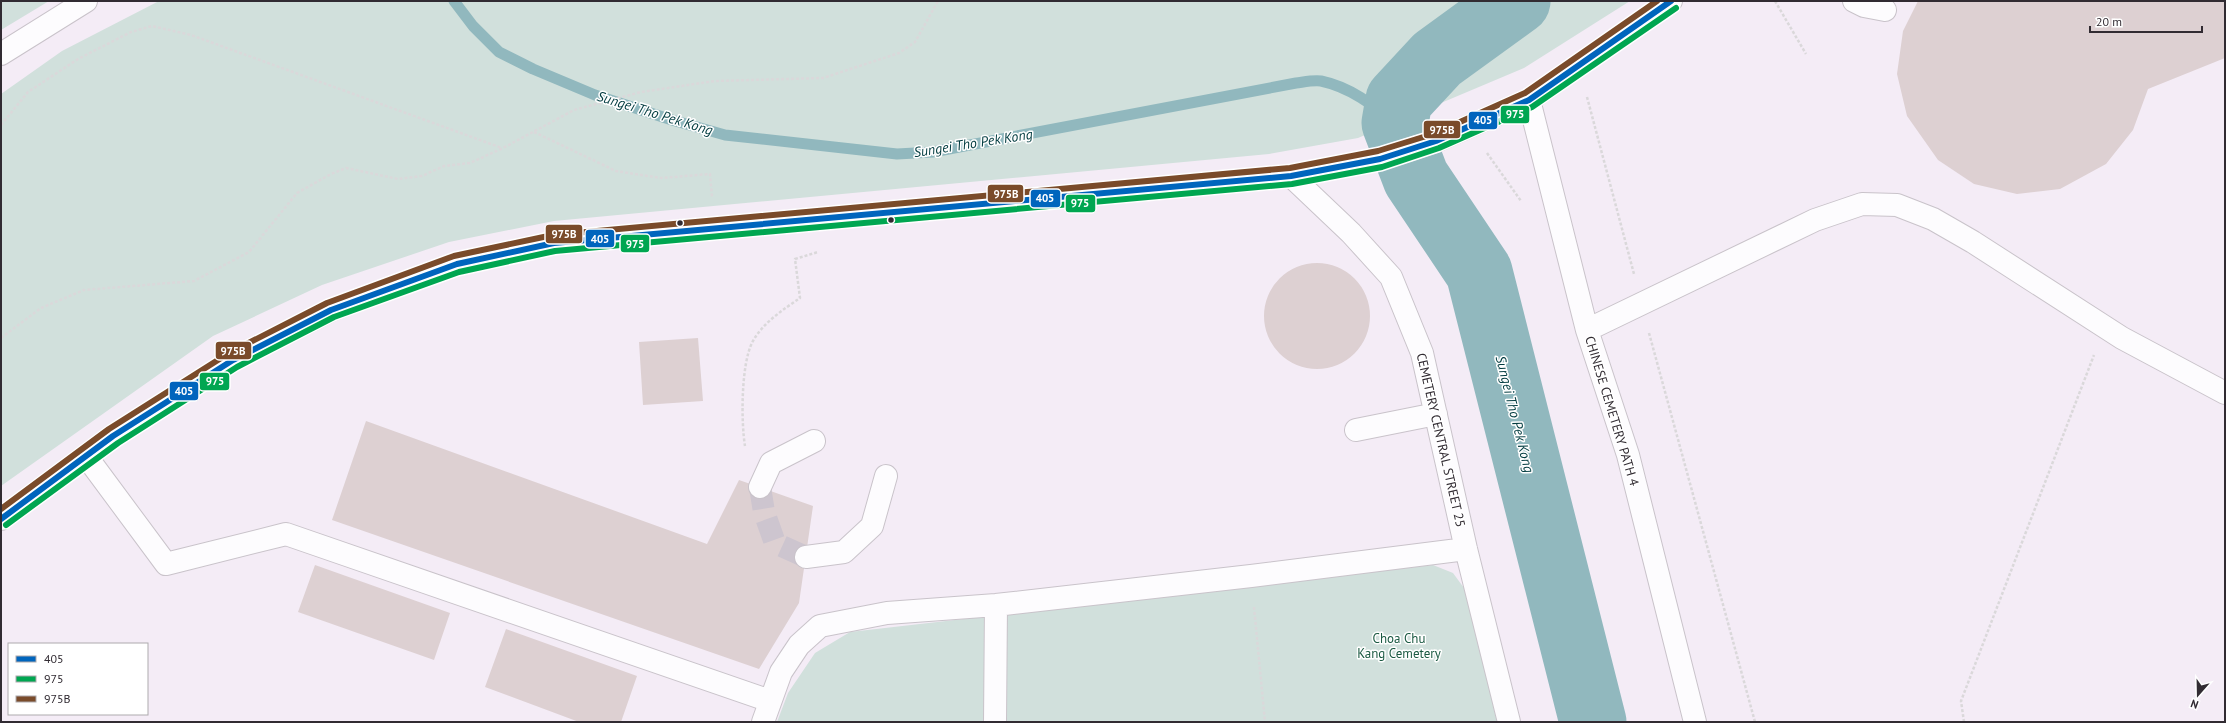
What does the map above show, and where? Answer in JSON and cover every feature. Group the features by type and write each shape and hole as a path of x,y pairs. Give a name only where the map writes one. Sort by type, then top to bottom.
{"street":[{"path":"1,54 86,1"},
{"path":"1,519 113,436 233,360 331,310 457,264 554,243 1291,176 1380,159 1436,141 1529,100 1578,64 1671,1"},
{"path":"1854,1 1864,6 1885,10"},
{"name":"CHINESE CEMETERY PATH 4","path":"1529,100 1587,330 1628,455 1695,722"},
{"name":"CEMETERY CENTRAL STREET 25","path":"1291,176 1350,233 1391,277 1422,354 1466,549 1509,722"},
{"path":"1587,330 1815,220 1862,204 1897,205 1933,219 1973,242 2104,327 2225,393"},
{"path":"1356,430 1436,414"},
{"path":"760,487 770,464 814,440"},
{"path":"86,456 166,564 286,534 770,701"},
{"path":"806,557 844,552 872,526 886,476"},
{"path":"763,722 781,672 799,645 820,626 887,613 996,605 1251,576 1466,549"},
{"path":"995,722 996,605"}],"path":[{"path":"1,338 41,308 84,290 194,281 249,252 297,193 331,174 346,168 398,179 422,176 444,166 470,163 503,148 574,110 641,92 715,81 823,78 899,53 915,42 938,1"},
{"path":"1775,1 1806,54"},
{"path":"1,126 28,92 78,59 131,32 152,26 191,35 503,148"},
{"path":"1578,64 1641,304 1755,722"},
{"path":"533,131 616,171 661,178 710,174 715,228"},
{"path":"745,448 742,425 746,367 752,343 773,316 800,298 795,259 825,250"},
{"path":"1964,722 1961,701 2104,327"},
{"path":"1251,576 1265,722"}],"green space":[{"path":"1,1 49,1 1,30"},
{"path":"159,1 1630,1 1524,68 1358,138 1269,154 554,221 449,242 322,285 213,336 1,486 1,94 62,51"},
{"name":"Choa Chu Kang Cemetery","path":"1433,565 1453,573 1464,588 1499,722 777,722 788,693 815,653 850,632"}],"building":[{"path":"1918,1 2225,1 2225,58 2148,89 2133,130 2106,164 2060,189 2017,194 1974,184 1938,160 1907,116 1897,74 1903,31"},
{"path":"1317,263 1337,267 1355,278 1366,296 1370,316 1366,336 1355,354 1337,365 1317,369 1297,365 1279,354 1268,336 1264,316 1268,296 1279,278 1297,267"},
{"path":"698,338 703,401 643,405 639,342"},
{"path":"366,421 707,544 739,480 813,506 799,603 759,669 332,520"},
{"path":"315,565 450,613 434,660 298,612"},
{"path":"506,629 637,676 621,722 579,722 485,687"}],"waterway":[{"name":"Sungei Tho Pek Kong","path":"454,1 473,26 499,52 533,69 595,95 672,120 725,135 897,154 933,152 1296,83 1315,81 1332,84 1351,92 1370,103 1395,123"},
{"name":"Sungei Tho Pek Kong","path":"1517,1 1437,59 1399,100 1395,123 1416,178 1479,272 1593,722"}],"tunnel":[{"path":"760,487 764,512 775,543 806,557"}],"transit line":[{"name":"975B","path":"1,509 109,429 229,353 327,303 454,256 553,235 1290,168 1378,151 1433,134 1525,93 1657,1"},
{"name":"405","path":"1,519 113,436 233,360 331,310 457,264 554,243 1291,176 1380,159 1436,141 1529,100 1671,1"},
{"name":"975","path":"6,525 118,443 237,367 334,317 459,272 555,251 1292,184 1382,167 1439,148 1532,107 1676,8"}]}
